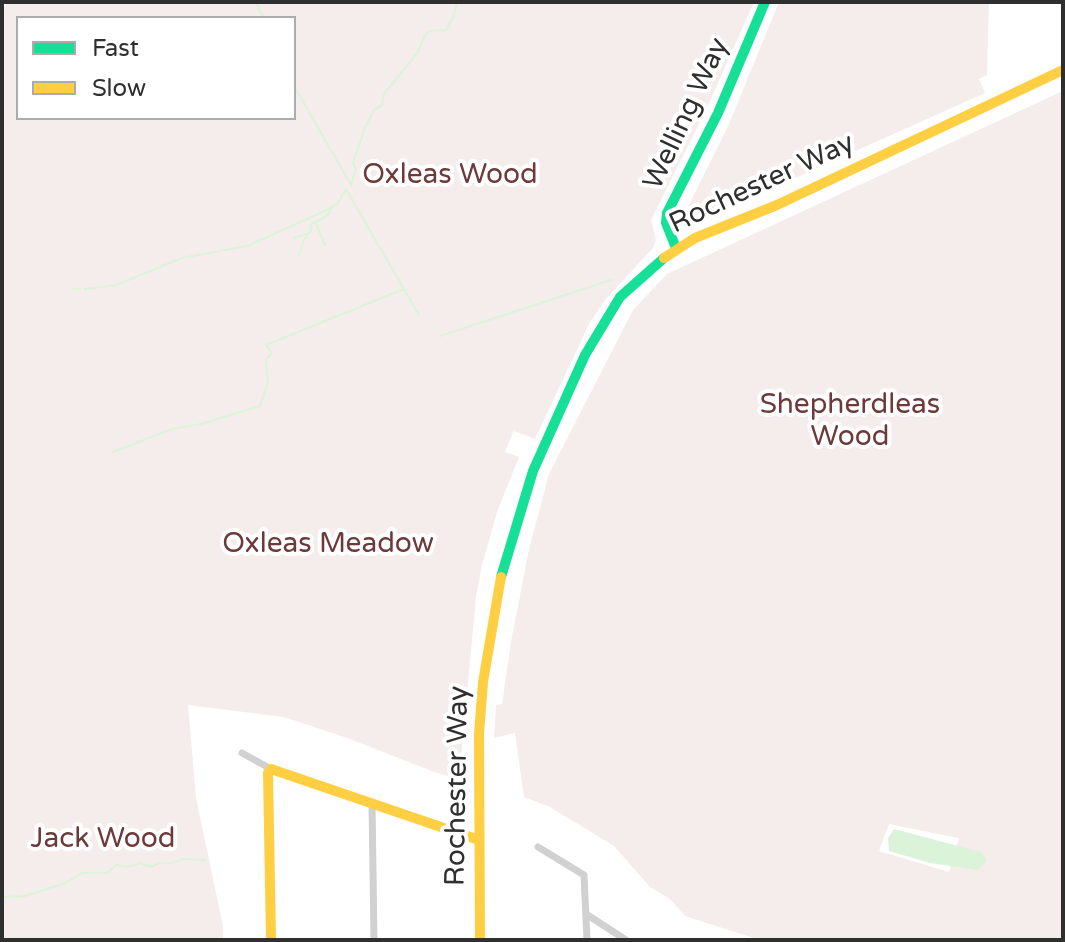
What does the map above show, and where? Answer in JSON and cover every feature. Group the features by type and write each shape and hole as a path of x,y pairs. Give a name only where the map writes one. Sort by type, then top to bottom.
{"street":[{"name":"Welling Way","path":"676,248 666,223 667,213 718,113 765,2"},
{"name":"Rochester Way","path":"480,940 479,734 483,682 503,568 533,471 568,389 602,324 635,281 676,248 777,205 1063,70"},
{"path":"242,753 271,769 479,840"},
{"path":"271,769 268,773 271,940"},
{"path":"372,803 374,940"},
{"path":"538,847 584,875 587,940"},
{"path":"586,914 626,940"}],"green space":[{"path":"7,2 754,2 706,110 651,220 656,240 653,248 605,300 589,324 535,439 514,431 505,452 519,457 497,512 476,597 459,779 284,717 188,705 196,798 223,926 223,940 2,940 2,12"},
{"path":"779,2 989,2 987,75 979,79 985,93 688,226 680,223 729,124"},
{"name":"Shepherdleas Wood","path":"1063,91 1063,940 760,940 685,916 670,899 650,887 614,846 550,807 524,797 515,733 494,738 496,705 502,704 529,549 549,474 633,310 667,274","holes":["889,824 959,838 949,872 879,851"]}],"shaded area":[{"path":"894,829 981,852 987,861 978,870 930,863 889,851 888,838"}],"waterway":[{"path":"256,2 262,16"},
{"path":"351,185 356,169 353,163 374,110 382,105 384,94 418,52 425,35 430,31 446,30 457,2"},
{"path":"296,89 350,183"},
{"path":"85,289 116,285 182,258 247,246 327,210 338,203 346,189"},
{"path":"347,191 419,315"},
{"path":"299,255 312,229 310,225 327,216 332,208"},
{"path":"316,224 325,245"},
{"path":"294,238 309,233"},
{"path":"440,336 611,280"},
{"path":"72,289 80,289"},
{"path":"113,452 172,429 201,424 260,406 268,382 266,359 272,353 266,345 404,289"},
{"path":"2,897 25,896 65,883 82,873 107,873 117,865 128,867 140,863 151,867 183,859 206,860"}],"traffic: fast":[{"path":"676,248 666,223 667,213 718,113 765,2"},
{"path":"501,577 533,471 585,355 620,297 664,258"}],"traffic: slow":[{"path":"664,258 695,238 777,205 1063,70"},
{"path":"480,940 479,734 483,682 501,577"},
{"path":"271,940 268,773 271,769 479,840"}],"park label":[{"name":"Oxleas Wood","path":"450,176"},
{"name":"Oxleas Meadow","path":"328,545"},
{"name":"Jack Wood","path":"103,840"}]}
